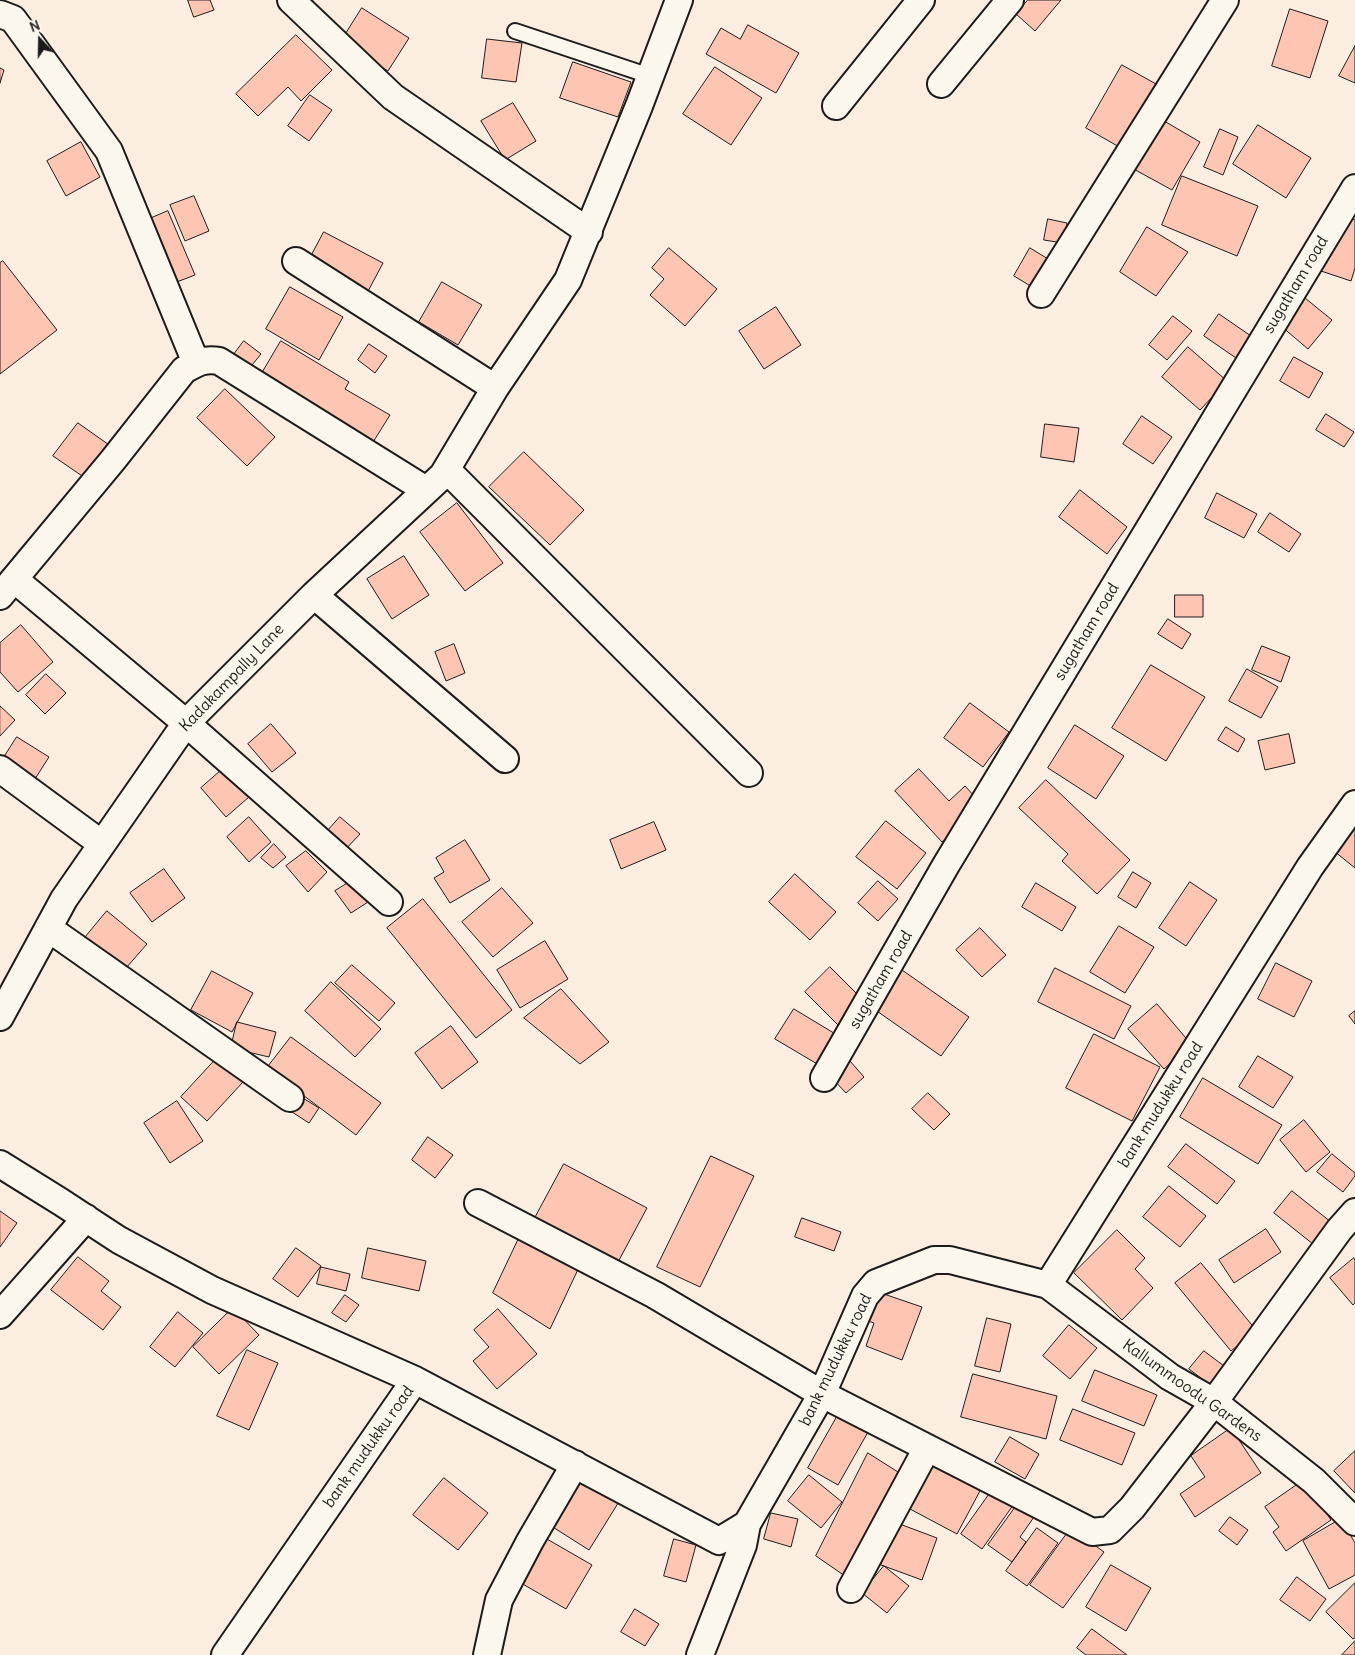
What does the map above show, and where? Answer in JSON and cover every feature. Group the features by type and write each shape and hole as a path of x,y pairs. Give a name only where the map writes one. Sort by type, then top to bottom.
{"street":[{"path":"291,0 393,97 588,232"},
{"name":"Kadakampally Lane","path":"0,1017 64,899 186,723 314,595 439,478 495,388 568,280 679,0"},
{"path":"836,106 921,0"},
{"path":"941,84 1010,0"},
{"path":"1041,294 1225,0"},
{"path":"0,14 13,19 108,151 196,362"},
{"name":"sugatham road","path":"824,1078 946,865 1355,188"},
{"path":"296,261 495,388"},
{"path":"389,902 186,723 7,588 113,460 184,370 196,362 209,359 219,361 439,478 749,773"},
{"path":"314,595 505,759"},
{"path":"0,769 102,844"},
{"name":"bank mudukku road","path":"224,1655 416,1380 719,1541 747,1524 822,1394 865,1296 876,1283 934,1260 950,1260 1048,1285 1310,867 1355,804"},
{"path":"48,928 290,1098"},
{"path":"0,1164 119,1240 212,1290 416,1380"},
{"path":"478,1203 655,1295 822,1394 1092,1532 1110,1530 1132,1508 1214,1402 1338,1230 1355,1212"},
{"path":"0,1315 86,1218"},
{"name":"Kallummoodu Gardens","path":"1048,1285 1170,1377 1214,1402 1314,1481 1355,1522"},
{"path":"851,1588 927,1448"},
{"path":"487,1655 500,1600 530,1541 575,1464"},
{"path":"700,1655 743,1545 747,1524"}],"lane":[{"path":"515,31 650,76"}],"building":[{"path":"188,0 210,0 214,10 194,17"},
{"path":"1028,0 1061,0 1035,31 1016,14"},
{"path":"362,8 409,38 388,71 340,43"},
{"path":"1290,9 1328,21 1310,78 1272,66"},
{"path":"748,25 799,53 776,93 706,54 721,28 740,39"},
{"path":"296,35 332,70 301,101 288,87 258,116 236,94"},
{"path":"487,39 522,43 516,82 482,78"},
{"path":"1355,46 1355,83 1339,76"},
{"path":"573,62 631,82 618,117 560,98"},
{"path":"1122,65 1156,84 1121,148 1086,128"},
{"path":"715,67 762,98 731,145 683,114"},
{"path":"0,68 4,70 0,83"},
{"path":"310,95 332,110 309,141 288,126"},
{"path":"513,103 536,141 505,160 481,121"},
{"path":"1159,118 1200,142 1172,190 1130,167"},
{"path":"1258,125 1311,158 1286,198 1233,164"},
{"path":"1220,129 1238,137 1223,175 1204,167"},
{"path":"81,142 100,177 66,196 47,161"},
{"path":"1182,176 1258,206 1237,256 1162,225"},
{"path":"194,196 209,231 185,241 170,205"},
{"path":"168,211 195,275 174,283 147,220"},
{"path":"1335,213 1355,220 1355,268 1351,281 1315,269"},
{"path":"1048,219 1067,223 1063,243 1044,240"},
{"path":"1147,227 1188,252 1156,296 1120,272"},
{"path":"324,232 383,263 358,310 299,279"},
{"path":"669,248 717,289 685,326 650,295 664,279 652,268"},
{"path":"1030,248 1053,262 1037,290 1014,276"},
{"path":"3,261 57,330 0,374 0,263"},
{"path":"442,282 482,305 458,345 419,322"},
{"path":"290,287 343,317 319,360 266,329"},
{"path":"1305,298 1332,320 1308,349 1281,326"},
{"path":"776,307 801,345 764,369 739,331"},
{"path":"1219,314 1251,336 1236,358 1204,336"},
{"path":"1173,316 1192,331 1167,360 1149,345"},
{"path":"244,341 261,354 248,370 232,357"},
{"path":"281,341 349,382 345,389 390,415 370,447 258,380"},
{"path":"369,344 387,356 375,373 358,360"},
{"path":"1188,347 1227,381 1200,410 1162,377"},
{"path":"1294,357 1323,373 1309,398 1280,381"},
{"path":"225,389 275,437 247,466 197,418"},
{"path":"1326,414 1354,432 1344,447 1316,430"},
{"path":"1142,416 1172,437 1153,464 1123,444"},
{"path":"78,423 112,447 88,480 53,456"},
{"path":"1045,424 1079,428 1074,462 1041,457"},
{"path":"524,452 584,510 550,545 489,487"},
{"path":"1080,490 1127,527 1107,554 1059,517"},
{"path":"1217,493 1257,514 1244,538 1205,518"},
{"path":"457,503 503,563 465,591 420,532"},
{"path":"1270,513 1301,534 1289,552 1258,532"},
{"path":"404,556 429,595 392,619 367,579"},
{"path":"1175,595 1203,595 1203,617 1175,617"},
{"path":"1168,619 1191,634 1182,649 1158,634"},
{"path":"21,625 53,662 18,692 0,672 0,643"},
{"path":"454,644 465,673 446,681 435,652"},
{"path":"1262,646 1290,657 1281,682 1252,670"},
{"path":"1151,665 1205,697 1166,761 1112,728"},
{"path":"1247,669 1278,687 1261,718 1229,701"},
{"path":"46,674 66,693 45,714 26,695"},
{"path":"970,703 1009,732 983,767 944,738"},
{"path":"0,706 15,720 0,736"},
{"path":"271,724 296,753 272,772 248,744"},
{"path":"1075,725 1124,756 1096,799 1048,768"},
{"path":"1226,727 1245,739 1238,752 1218,740"},
{"path":"1289,734 1295,763 1265,770 1258,741"},
{"path":"17,737 49,757 33,782 1,762"},
{"path":"224,768 249,797 226,817 201,788"},
{"path":"919,769 949,801 965,786 987,810 968,819 942,842 895,791"},
{"path":"1046,780 1130,860 1097,894 1062,861 1068,854 1019,808"},
{"path":"1355,811 1355,868 1329,847"},
{"path":"249,817 271,842 249,862 227,837"},
{"path":"340,817 360,834 343,852 324,835"},
{"path":"886,821 926,853 897,889 856,857"},
{"path":"654,822 666,850 621,869 610,840"},
{"path":"465,840 490,880 450,903 434,878 444,872 436,858"},
{"path":"274,844 286,857 273,868 261,858"},
{"path":"306,851 327,872 308,892 286,866"},
{"path":"164,869 185,898 152,922 130,893"},
{"path":"1133,872 1151,883 1136,908 1118,897"},
{"path":"795,874 836,912 810,940 769,902"},
{"path":"353,880 368,902 351,913 335,891"},
{"path":"878,881 898,899 878,921 858,903"},
{"path":"1190,882 1217,900 1186,946 1159,928"},
{"path":"1036,883 1076,907 1062,931 1022,907"},
{"path":"502,888 533,923 493,957 462,922"},
{"path":"423,899 512,1010 476,1038 387,928"},
{"path":"107,911 147,944 112,984 74,951"},
{"path":"1119,926 1154,947 1125,993 1090,972"},
{"path":"980,928 1006,955 982,977 956,950"},
{"path":"545,941 568,979 520,1008 497,970"},
{"path":"1276,963 1312,981 1294,1017 1258,999"},
{"path":"352,965 395,1003 379,1021 335,983"},
{"path":"830,967 869,1006 844,1031 805,992"},
{"path":"1055,968 1131,1006 1114,1039 1038,1002"},
{"path":"902,970 969,1017 941,1056 874,1009"},
{"path":"212,971 253,993 232,1032 191,1010"},
{"path":"331,982 381,1029 355,1057 305,1011"},
{"path":"561,989 609,1042 580,1064 524,1018"},
{"path":"1157,1004 1191,1044 1164,1069 1128,1029"},
{"path":"794,1009 842,1038 824,1068 775,1039"},
{"path":"1355,1011 1355,1024 1349,1016"},
{"path":"237,1022 276,1032 269,1057 231,1048"},
{"path":"451,1026 478,1062 442,1089 415,1053"},
{"path":"1094,1034 1160,1067 1132,1121 1066,1088"},
{"path":"291,1037 381,1103 356,1135 267,1068"},
{"path":"1258,1056 1293,1077 1273,1108 1239,1087"},
{"path":"217,1058 243,1082 207,1121 181,1097"},
{"path":"850,1061 864,1077 846,1093 831,1077"},
{"path":"1203,1078 1282,1125 1258,1164 1180,1117"},
{"path":"928,1093 950,1114 934,1130 912,1109"},
{"path":"298,1095 319,1108 309,1123 289,1110"},
{"path":"177,1101 203,1141 170,1163 144,1123"},
{"path":"1304,1120 1330,1152 1306,1172 1280,1140"},
{"path":"428,1137 453,1155 435,1178 412,1160"},
{"path":"1186,1144 1235,1181 1217,1204 1168,1167"},
{"path":"1332,1154 1355,1173 1355,1176 1343,1192 1317,1172"},
{"path":"711,1156 754,1176 700,1287 657,1267"},
{"path":"564,1164 647,1208 618,1262 535,1218"},
{"path":"1169,1186 1206,1216 1180,1247 1143,1217"},
{"path":"1292,1191 1336,1226 1318,1248 1274,1213"},
{"path":"0,1211 17,1223 0,1247"},
{"path":"802,1218 841,1232 834,1251 795,1237"},
{"path":"1266,1229 1281,1252 1234,1283 1219,1260"},
{"path":"1117,1230 1145,1258 1135,1269 1153,1288 1122,1320 1074,1273"},
{"path":"520,1236 581,1263 550,1329 493,1293"},
{"path":"296,1248 321,1266 298,1297 273,1279"},
{"path":"368,1248 426,1261 419,1291 362,1278"},
{"path":"78,1257 109,1281 101,1291 121,1307 103,1330 51,1290"},
{"path":"1354,1258 1355,1303 1353,1305 1330,1278"},
{"path":"1201,1263 1256,1330 1231,1351 1175,1283"},
{"path":"321,1267 350,1274 346,1291 317,1284"},
{"path":"875,1291 922,1307 902,1360 866,1346 874,1323 865,1320"},
{"path":"345,1295 359,1305 346,1322 332,1313"},
{"path":"233,1308 259,1335 219,1374 193,1347"},
{"path":"498,1309 537,1354 497,1389 473,1361 489,1347 474,1330"},
{"path":"178,1312 203,1333 175,1367 150,1347"},
{"path":"987,1318 1011,1324 1000,1372 975,1366"},
{"path":"1069,1325 1097,1348 1070,1379 1043,1356"},
{"path":"247,1350 278,1363 249,1430 217,1416"},
{"path":"1204,1351 1224,1366 1210,1385 1189,1369"},
{"path":"1095,1370 1157,1395 1144,1426 1082,1401"},
{"path":"973,1374 1057,1396 1046,1439 961,1417"},
{"path":"842,1408 872,1425 838,1485 808,1468"},
{"path":"1073,1409 1135,1433 1122,1465 1060,1440"},
{"path":"1231,1428 1261,1473 1195,1517 1180,1494 1205,1477 1191,1456"},
{"path":"1010,1437 1039,1454 1025,1479 995,1462"},
{"path":"1355,1451 1355,1493 1334,1471"},
{"path":"868,1453 898,1472 845,1576 816,1556"},
{"path":"934,1464 981,1489 957,1534 910,1509"},
{"path":"578,1474 620,1500 589,1550 548,1524"},
{"path":"809,1475 842,1502 821,1528 788,1501"},
{"path":"444,1478 488,1513 458,1550 413,1515"},
{"path":"1304,1480 1331,1520 1286,1551 1273,1532 1279,1527 1265,1507"},
{"path":"993,1489 1014,1504 982,1549 961,1534"},
{"path":"1017,1505 1034,1517 1020,1537 1026,1542 1012,1562 988,1545"},
{"path":"771,1513 798,1519 791,1547 764,1539"},
{"path":"1230,1517 1248,1530 1237,1545 1219,1531"},
{"path":"1341,1519 1355,1543 1355,1575 1329,1589 1303,1541"},
{"path":"897,1523 937,1538 922,1580 881,1565"},
{"path":"1037,1528 1058,1543 1027,1586 1006,1571"},
{"path":"1071,1528 1104,1552 1063,1608 1030,1585"},
{"path":"540,1535 592,1565 566,1609 514,1579"},
{"path":"674,1539 696,1545 686,1582 664,1576"},
{"path":"1111,1565 1151,1588 1126,1631 1086,1607"},
{"path":"884,1566 909,1586 887,1613 862,1593"},
{"path":"1297,1577 1326,1599 1310,1621 1280,1600"},
{"path":"1355,1583 1355,1638 1353,1639 1326,1612"},
{"path":"635,1609 659,1624 645,1646 621,1632"},
{"path":"1092,1629 1127,1655 1086,1655 1077,1648"},
{"path":"1355,1641 1355,1655 1342,1655"}]}
